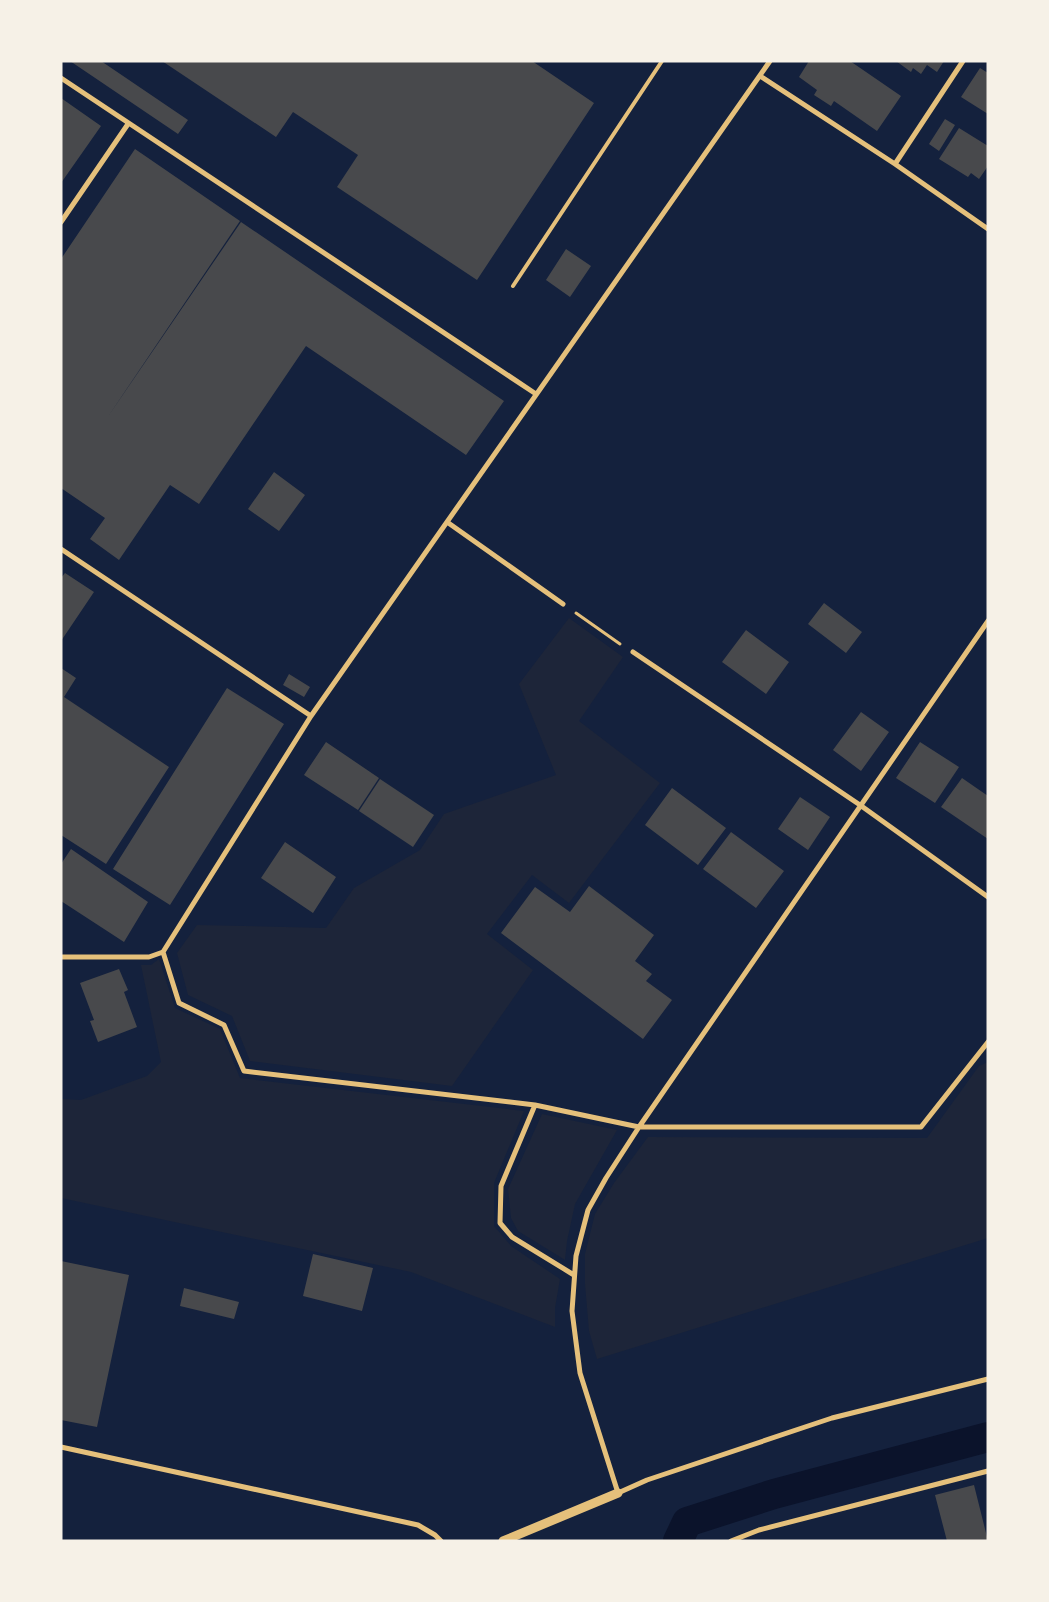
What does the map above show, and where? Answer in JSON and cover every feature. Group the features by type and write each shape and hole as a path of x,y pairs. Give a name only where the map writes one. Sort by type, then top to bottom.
{"street":[{"path":"61,958 149,958 163,952 311,716 770,61"},
{"path":"894,164 963,61"},
{"path":"760,76 894,164 988,229"},
{"path":"61,78 536,394"},
{"path":"61,222 128,124"},
{"path":"447,522 563,604"},
{"path":"61,549 311,716"},
{"path":"618,1493 580,1373 572,1311 576,1256 588,1210 639,1126 988,622"},
{"path":"633,652 860,805 988,897"},
{"path":"163,952 179,1003 224,1025 244,1071 535,1105 639,1126 921,1127 988,1042"},
{"path":"535,1105 501,1186 500,1223 512,1237 574,1275"},
{"path":"503,1541 647,1480 832,1418 988,1379"},
{"path":"61,1447 418,1525 441,1541"},
{"path":"731,1541 759,1530 988,1471"}],"lane":[{"path":"514,286 662,61"}],"path":[{"path":"563,604 633,652"}],"shaded area":[{"path":"569,618 623,657 579,721 660,783 569,903 532,875 487,934 533,970 452,1086 250,1061 232,1016 188,995 177,953 197,925 326,928 354,888 420,850 444,814 556,775 519,684"},
{"path":"159,959 175,1008 220,1029 240,1078 524,1111 494,1183 494,1226 511,1246 560,1279 555,1308 555,1327 411,1272 61,1198 61,1099 81,1100 147,1076 161,1062 141,965 151,965"},
{"path":"988,1062 988,1238 597,1359 589,1331 585,1284 585,1254 595,1214 614,1183 648,1137 927,1138 979,1066"},
{"path":"542,1114 617,1130 575,1204 565,1260 518,1231 511,1218 508,1189"}],"building":[{"path":"70,61 101,61 188,120 178,134"},
{"path":"162,61 532,61 594,103 477,280 337,187 358,155 293,112 276,137"},
{"path":"809,61 850,61 901,96 877,131 834,101 831,106 814,95 817,90 799,77"},
{"path":"896,61 944,61 937,72 927,65 921,74 913,68 911,72"},
{"path":"980,68 988,73 988,114 961,97"},
{"path":"61,98 101,126 61,183"},
{"path":"945,119 955,125 939,151 929,144"},
{"path":"959,128 988,146 988,166 979,179 971,173 968,177 939,159"},
{"path":"135,149 240,221 107,418 241,222 504,401 466,455 306,346 199,504 170,485 119,560 90,539 105,518 61,488 61,259"},
{"path":"566,249 591,266 570,297 546,280"},
{"path":"274,472 305,495 279,531 248,509"},
{"path":"65,573 94,592 61,641 61,578"},
{"path":"824,603 862,632 846,653 808,624"},
{"path":"746,630 789,662 766,694 722,662"},
{"path":"61,668 76,678 64,697 169,767 106,864 61,835"},
{"path":"289,674 310,687 304,697 283,685"},
{"path":"227,688 284,724 170,905 113,869"},
{"path":"861,712 889,732 861,771 833,750"},
{"path":"326,742 379,778 358,810 304,775"},
{"path":"920,742 959,767 935,803 896,778"},
{"path":"962,778 988,796 988,839 941,807"},
{"path":"380,779 434,815 413,847 359,811"},
{"path":"672,788 726,828 698,865 645,825"},
{"path":"800,797 830,817 808,850 778,829"},
{"path":"731,832 784,871 756,908 703,869"},
{"path":"285,842 336,877 313,913 261,878"},
{"path":"71,849 148,902 124,942 61,901 61,864"},
{"path":"589,886 654,935 635,961 652,974 646,981 672,1000 643,1039 501,933 535,887 570,912"},
{"path":"119,969 128,990 124,992 137,1027 98,1042 90,1021 94,1020 80,983"},
{"path":"313,1254 373,1268 362,1311 303,1296"},
{"path":"61,1261 129,1275 97,1427 61,1420"},
{"path":"184,1288 239,1302 234,1319 180,1306"},
{"path":"974,1485 988,1541 947,1541 935,1495"}],"waterway":[{"path":"678,1541 687,1522 774,1494 988,1437"}]}
